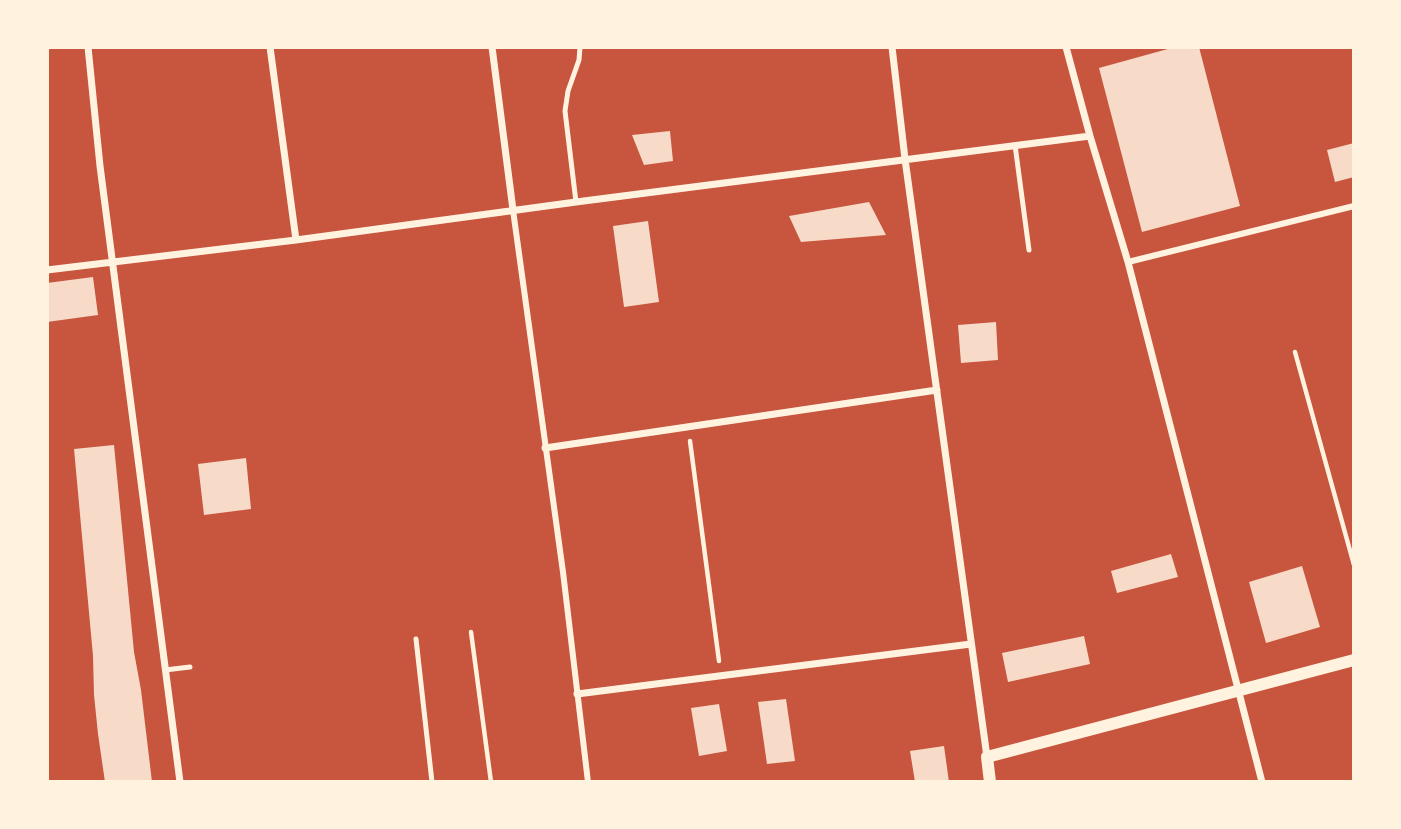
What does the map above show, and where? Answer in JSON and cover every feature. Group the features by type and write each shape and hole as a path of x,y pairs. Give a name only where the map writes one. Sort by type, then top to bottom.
{"street":[{"path":"88,47 100,166 180,782"},
{"path":"270,47 296,240"},
{"path":"492,47 563,572 588,782"},
{"path":"891,47 990,782"},
{"path":"1066,47 1128,262 1262,782"},
{"path":"47,270 1090,136"},
{"path":"1128,262 1354,206"},
{"path":"545,448 937,390"},
{"path":"577,694 971,644"},
{"path":"987,757 1354,660"}],"lane":[{"path":"576,202 565,111 580,47"},
{"path":"1015,145 1029,250"},
{"path":"416,639 432,782"},
{"path":"165,670 190,667"}],"path":[{"path":"1295,352 1354,565"},
{"path":"687,427 721,676"},
{"path":"471,632 491,782"}],"building":[{"path":"1175,47 1199,47 1240,206 1142,232 1099,68"},
{"path":"670,131 673,161 644,165 632,135"},
{"path":"1354,143 1354,177 1335,182 1327,150"},
{"path":"869,202 886,235 801,242 789,216"},
{"path":"648,221 659,302 624,307 613,226"},
{"path":"93,277 98,315 47,322 47,283"},
{"path":"996,322 998,360 961,363 958,325"},
{"path":"114,445 134,652 152,782 105,782 98,734 74,449"},
{"path":"246,458 251,509 204,515 198,464"},
{"path":"1171,554 1178,577 1117,593 1111,571"},
{"path":"1302,566 1320,627 1266,643 1249,582"},
{"path":"1084,636 1090,664 1008,682 1002,653"},
{"path":"786,699 795,761 767,764 758,702"},
{"path":"719,704 727,751 699,756 691,708"},
{"path":"944,746 949,782 915,782 910,751"}]}
